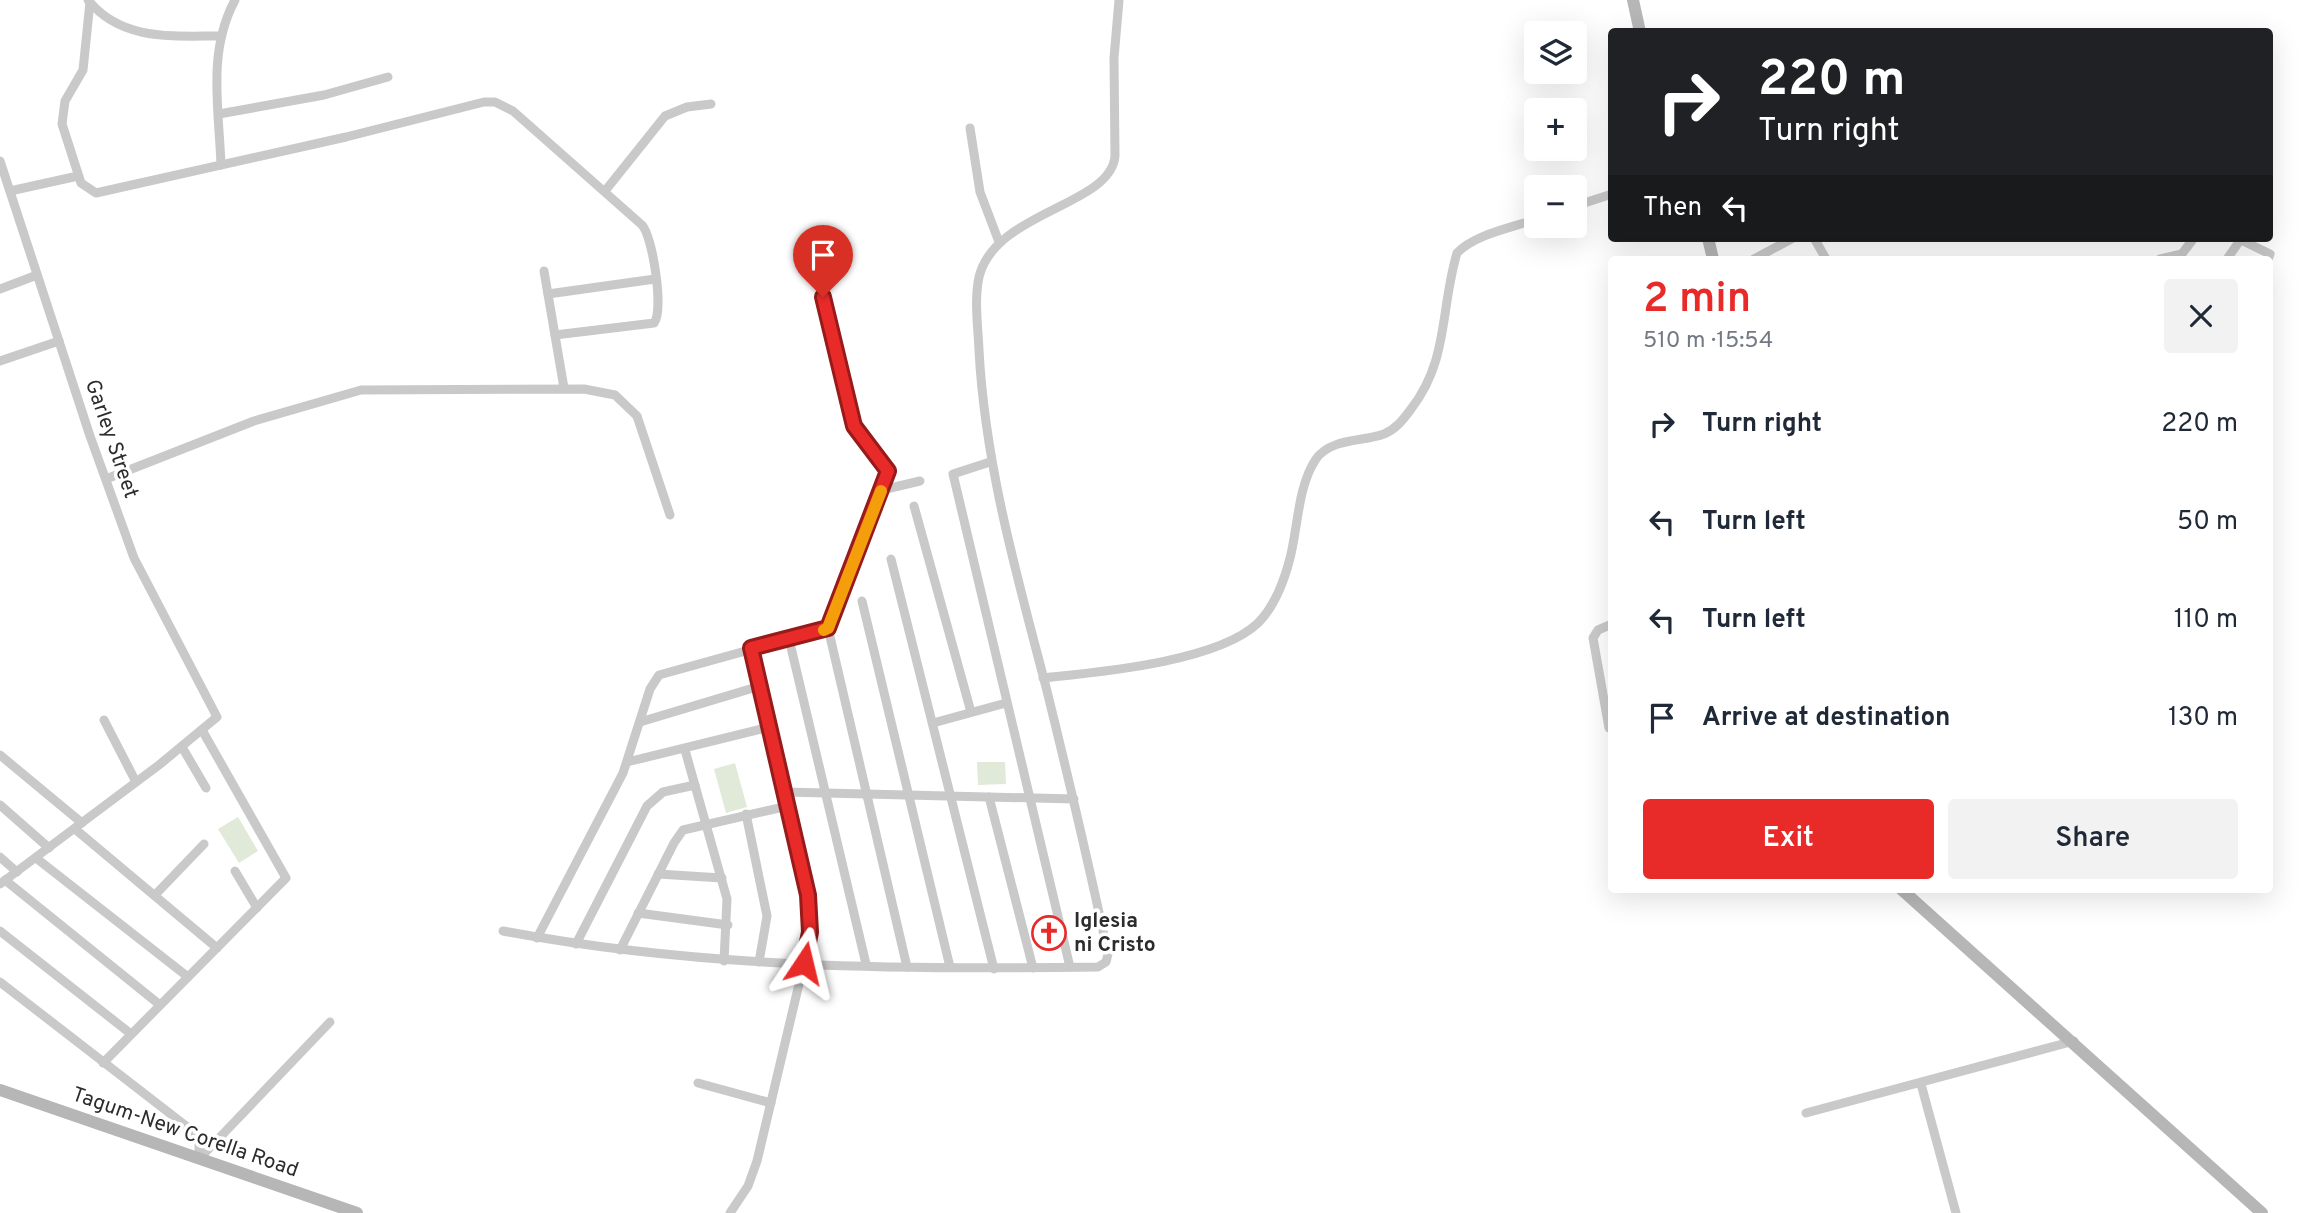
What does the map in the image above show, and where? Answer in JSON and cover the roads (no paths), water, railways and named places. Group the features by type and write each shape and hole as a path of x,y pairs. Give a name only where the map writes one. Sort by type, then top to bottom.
{"street":[{"path":"221,165 216,57 219,36 235,0"},
{"path":"503,931 620,950 724,961 994,969 1098,967 1108,958 1074,799 990,461 980,371 977,302 982,268 999,242 1095,185 1112,171 1115,156 1114,58 1119,0"},
{"path":"1633,0 1639,28"},
{"path":"89,1 111,19 145,34 219,36"},
{"path":"89,1 83,70 62,110 62,124 78,176 85,188 102,193 495,102 513,111 650,235 659,310 654,323 555,335"},
{"path":"219,114 324,95 388,77"},
{"path":"604,191 665,116 687,107 711,104"},
{"path":"970,128 980,192 999,242"},
{"name":"Garley Street","path":"0,160 106,479 148,590 217,717 202,730"},
{"path":"10,191 78,176"},
{"path":"1587,202 1608,195"},
{"path":"1043,678 1168,659 1207,649 1256,625 1269,611 1284,577 1296,538 1306,479 1315,460 1325,450 1341,443 1385,434 1396,428 1432,379 1457,253 1464,245 1524,223"},
{"path":"1760,256 1786,242"},
{"path":"2246,242 2266,250 2269,256"},
{"path":"544,271 564,388"},
{"path":"818,274 849,413 854,426 888,471 828,628 907,967"},
{"path":"0,289 37,275"},
{"path":"548,294 655,279"},
{"path":"0,361 59,341"},
{"path":"106,479 254,421 361,390 564,388 615,395 638,416 670,515"},
{"path":"990,461 953,474 1070,968"},
{"path":"882,490 920,481"},
{"path":"914,506 971,712"},
{"path":"891,559 994,969"},
{"path":"862,601 950,967"},
{"path":"1608,626 1598,630 1593,638 1608,722"},
{"path":"537,937 627,762 650,689 659,675 828,628"},
{"path":"789,639 866,964"},
{"path":"730,1213 752,1175 804,963 811,912 751,648"},
{"path":"640,722 760,686"},
{"path":"933,723 1006,704"},
{"path":"104,720 136,782"},
{"path":"627,762 685,750 770,727"},
{"path":"103,1063 286,878 202,730 2,882 160,1005"},
{"path":"181,747 206,788"},
{"path":"685,750 708,822 727,899 728,925 724,961"},
{"path":"0,755 217,948"},
{"path":"576,944 647,806 663,792 695,785"},
{"path":"785,792 1074,799"},
{"path":"989,797 1033,968"},
{"path":"0,805 49,848"},
{"path":"620,950 680,834 708,822 788,806"},
{"path":"746,814 767,916 759,962"},
{"path":"155,895 204,844"},
{"path":"0,857 17,872"},
{"path":"36,858 188,977"},
{"path":"235,871 257,908"},
{"path":"658,874 722,878"},
{"path":"1906,893 2074,1041 2262,1213"},
{"path":"638,913 728,925"},
{"path":"0,931 131,1034"},
{"path":"0,982 195,1133 201,1149 199,1158"},
{"path":"199,1158 330,1022"},
{"path":"1806,1113 2074,1041"},
{"path":"698,1083 771,1103"},
{"path":"1921,1084 1956,1213"},
{"name":"Tagum-New Corella Road","path":"0,1090 357,1213"}],"place":[{"name":"Iglesia ni Cristo","path":"1049,933"}]}
